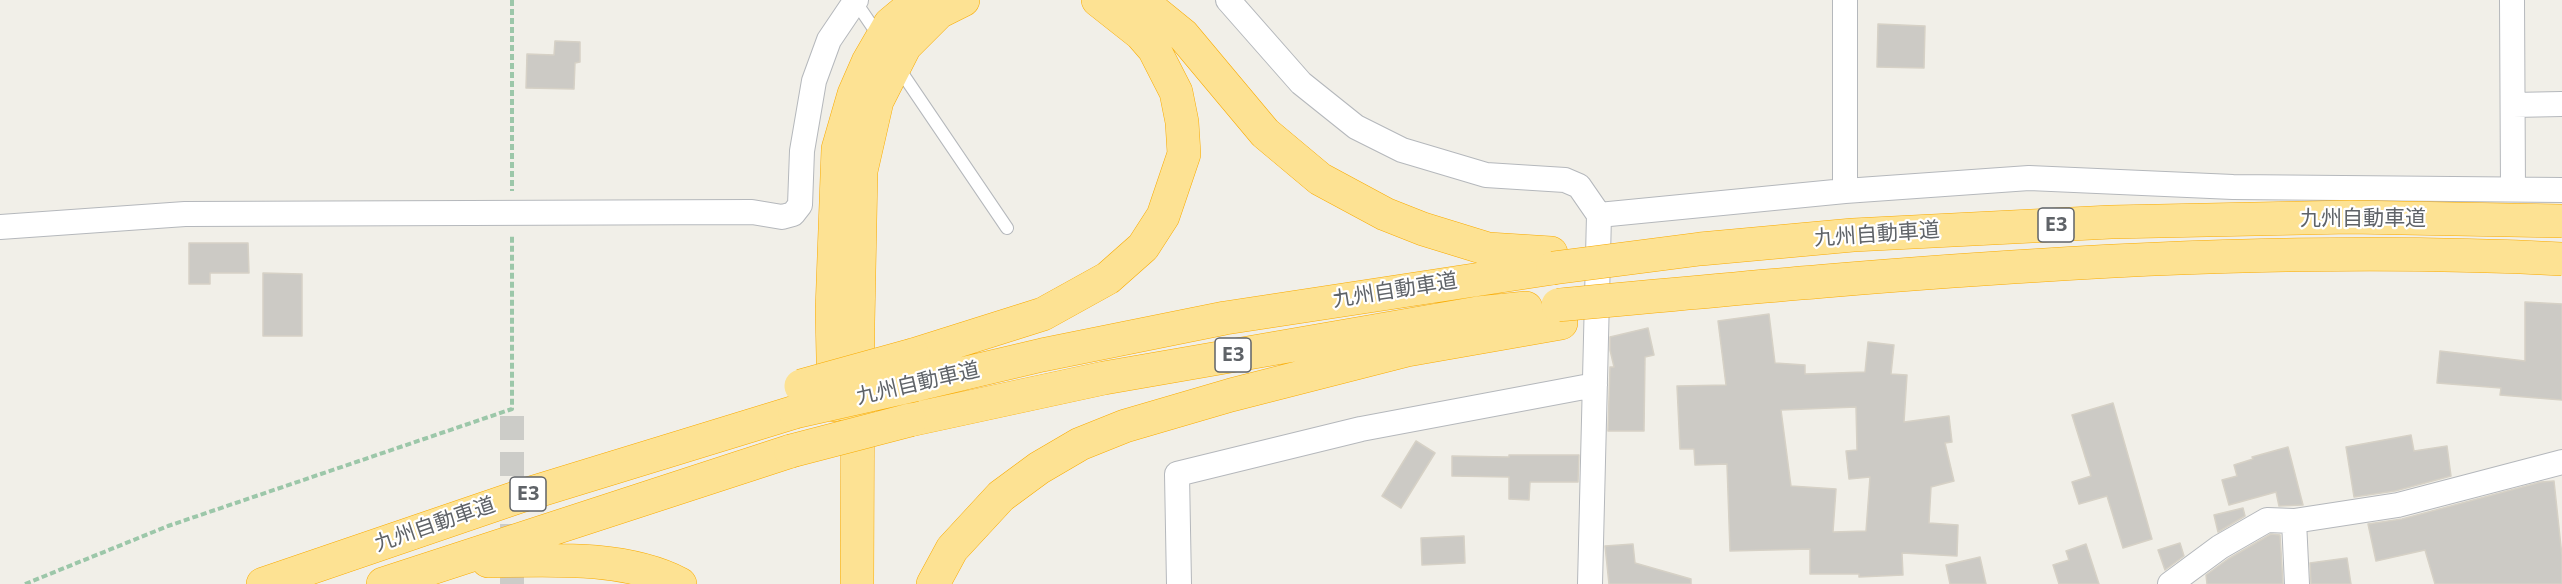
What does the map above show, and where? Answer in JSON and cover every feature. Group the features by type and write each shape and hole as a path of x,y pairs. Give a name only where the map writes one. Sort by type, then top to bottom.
{"highway":[{"path":"837,584 832,310 838,149 854,94 868,62 890,24 919,0"},
{"path":"857,584 857,334 861,171 877,101 905,46 939,12 963,0"},
{"path":"914,370 1042,314 1108,278 1143,247 1163,216 1184,154 1182,122 1176,92 1154,49 1141,34 1098,0"},
{"path":"1140,0 1183,35 1265,133 1320,179 1385,214 1423,230 1488,249 1552,260"},
{"name":"九州自動車道","path":"263,584 798,399 914,370 1042,355 1226,318 1552,260 1853,235 2111,222 2350,218 2562,221"},
{"name":"九州自動車道","path":"383,584 791,451 910,420 1104,378 1478,313 1560,314 1860,277 2110,260 2350,254 2562,259"},
{"path":"933,584 952,549 1001,496 1039,468 1080,444 1125,426 1210,401 1407,350 1560,314"},
{"path":"422,571 483,561 585,561 640,569 680,584"}],"street":[{"path":"0,227 185,214 753,212 782,217 793,214 800,205 802,151 814,81 829,40 855,0"},
{"path":"1228,0 1302,83 1356,127 1402,150 1486,175 1565,180 1579,186 1599,215 1590,584"},
{"path":"1845,0 1845,191"},
{"path":"2512,0 2513,189"},
{"path":"2513,105 2562,104"},
{"path":"1599,215 1845,191 2029,178 2233,187 2562,190"},
{"path":"1179,584 1177,474 1361,429 1595,385"},
{"path":"2170,584 2220,547 2266,520 2294,521 2398,504 2562,462"},
{"path":"2294,521 2297,584"}],"lane":[{"path":"855,0 872,26"},
{"path":"904,76 1007,228"}],"path":[{"path":"25,584 168,526 512,409 512,0"}],"building":[{"path":"1878,24 1925,26 1924,68 1877,67"},
{"path":"555,41 580,42 580,62 575,63 574,89 526,88 527,54 554,55"},
{"path":"189,243 248,243 249,273 210,273 210,284 189,284"},
{"path":"263,273 302,274 302,336 263,336"},
{"path":"2525,302 2562,304 2562,400 2500,395 2501,388 2437,383 2440,351 2525,361"},
{"path":"1769,314 1775,363 1805,365 1805,374 1865,372 1868,342 1894,345 1891,374 1907,375 1904,422 1949,416 1952,442 1945,443 1954,481 1931,487 1929,523 1958,525 1957,556 1902,553 1903,575 1859,577 1859,574 1810,574 1810,549 1730,551 1727,464 1695,465 1694,449 1680,449 1677,386 1726,385 1718,321","holes":["1856,407 1857,450 1846,451 1849,479 1870,477 1866,531 1833,532 1836,489 1791,486 1781,410"]},
{"path":"1648,328 1654,355 1645,357 1644,431 1608,431 1610,367 1614,367 1610,337"},
{"path":"2113,403 2152,539 2123,548 2107,496 2079,504 2072,482 2091,476 2072,415"},
{"path":"2411,435 2414,451 2447,446 2451,476 2395,491 2354,497 2346,447"},
{"path":"1416,441 1435,453 1401,508 1382,496"},
{"path":"2288,447 2303,505 2279,506 2276,492 2229,505 2222,480 2237,476 2234,465 2253,459 2252,457"},
{"path":"1509,455 1579,455 1578,482 1530,482 1529,500 1509,499 1509,477 1452,476 1452,456 1509,457"},
{"path":"2554,481 2562,556 2562,584 2435,584 2425,550 2376,561 2368,524 2402,519 2541,482"},
{"path":"2243,508 2245,516 2218,532 2214,515"},
{"path":"2271,534 2280,535 2283,584 2207,584 2206,575"},
{"path":"1464,536 1465,563 1422,565 1421,538"},
{"path":"2180,543 2184,556 2165,570 2158,550"},
{"path":"1633,544 1635,563 1691,579 1691,584 1609,584 1605,546"},
{"path":"2086,544 2099,584 2059,584 2053,565 2069,560 2066,551"},
{"path":"1980,557 1986,584 1950,584 1946,565"},
{"path":"2347,558 2351,584 2311,584 2310,563"}],"tunnel":[{"path":"512,409 512,584"}]}
